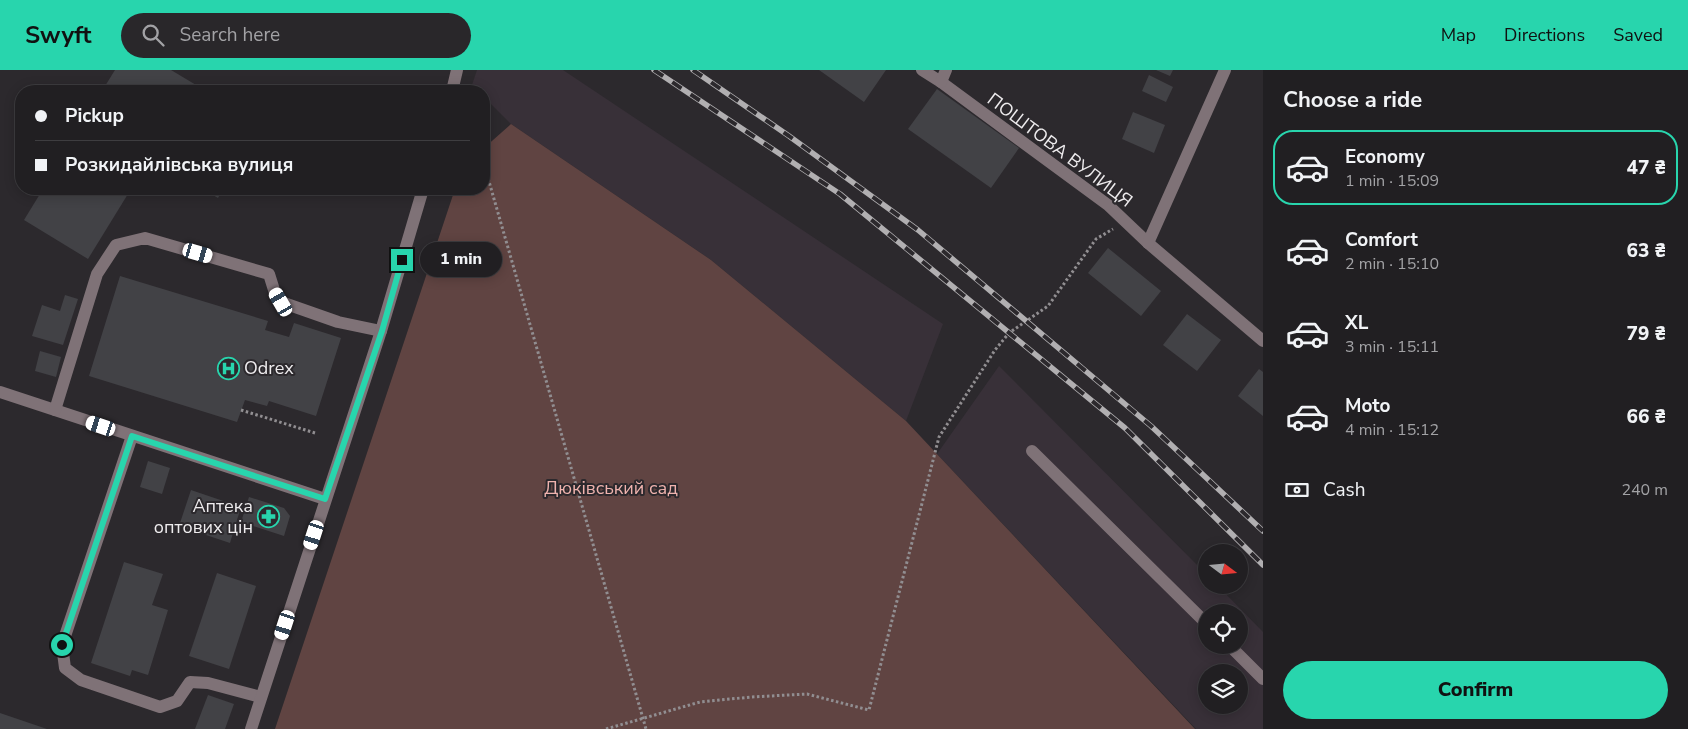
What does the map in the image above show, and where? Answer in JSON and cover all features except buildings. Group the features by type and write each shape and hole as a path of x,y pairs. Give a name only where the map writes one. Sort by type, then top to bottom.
{"street":[{"path":"453,85 457,70"},
{"name":"ПОШТОВА ВУЛИЦЯ","path":"922,70 1108,205 1148,243 1263,341"},
{"path":"941,82 946,70"},
{"path":"1148,243 1224,70"},
{"path":"251,729 325,499 382,331 421,195"},
{"path":"55,410 97,274 116,245 145,238 269,274 274,290 281,302 338,322 382,331"},
{"path":"0,392 325,499"},
{"path":"132,436 62,645 65,668 80,680 160,707 177,701 190,682 208,683 261,697"},
{"path":"1032,451 1198,615"},
{"path":"1238,654 1263,679"}],"path":[{"path":"490,185 646,729"},
{"path":"606,729 700,702 751,697 807,694 869,710 939,436 995,350 1009,333 1048,306 1096,239 1114,228"},
{"path":"241,410 315,433"}],"shaded area":[{"path":"477,70 563,70 943,324 906,421 711,260 511,124 490,103 490,85 472,85"},
{"path":"999,366 1198,566 1198,594 1226,594 1236,604 1198,604 1198,654 1248,654 1248,617 1263,632 1263,729 1196,729 937,454"}],"green space":[{"name":"Дюківський сад","path":"511,124 711,260 906,421 1195,729 275,729 453,195 490,195 490,143"}],"railway":[{"path":"654,70 840,194 1125,428 1263,565"},
{"path":"693,70 789,136 918,230 1151,426 1263,531"}],"place":[{"name":"Odrex","path":"228,368"},
{"name":"Аптека оптових цін","path":"269,516"}],"route":[{"path":"62,645 132,436 325,499 382,331 402,260"}]}
